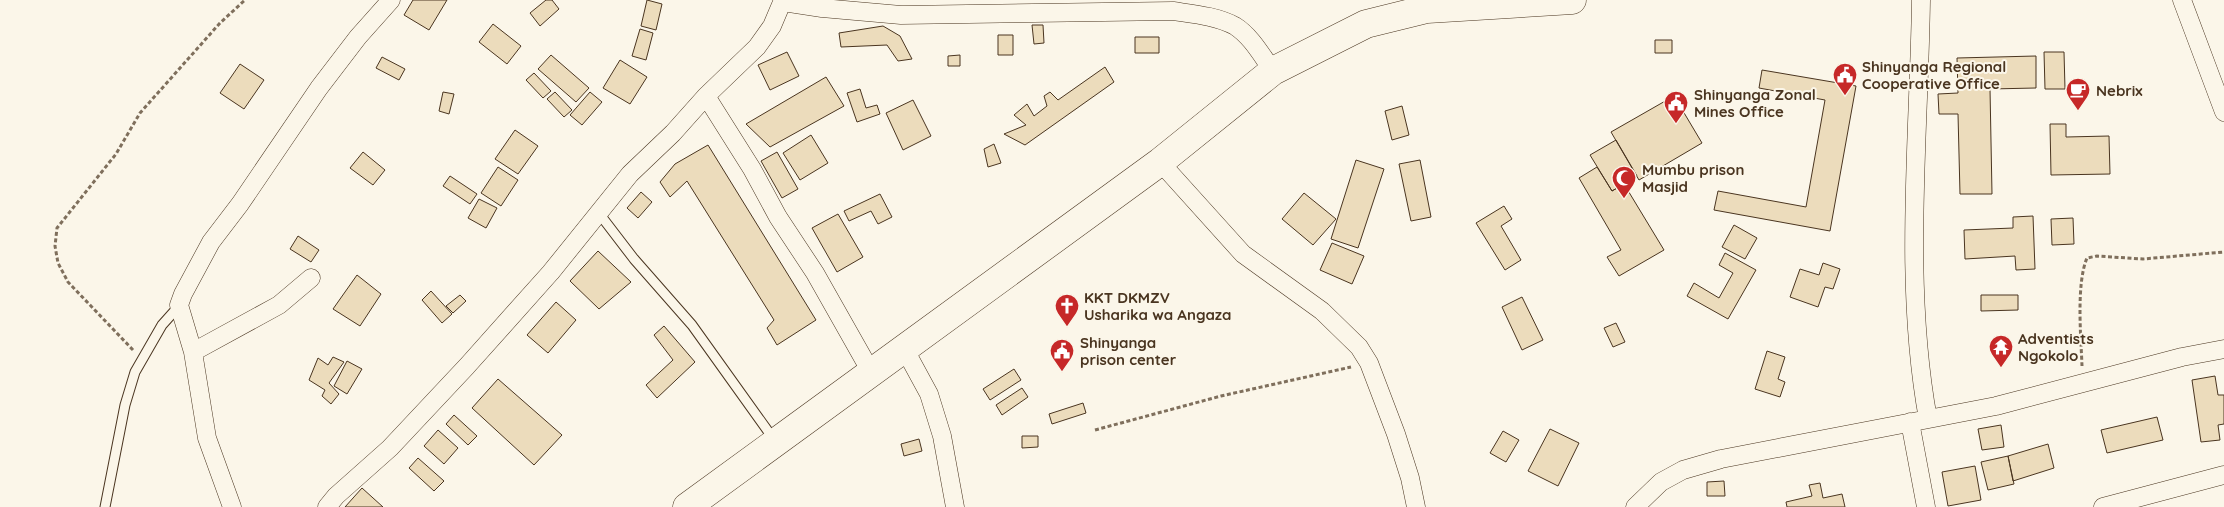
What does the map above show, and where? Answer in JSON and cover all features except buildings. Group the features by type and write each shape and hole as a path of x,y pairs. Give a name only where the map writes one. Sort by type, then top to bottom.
{"highway":[{"path":"687,507 1160,162 1273,71 1366,24 1427,9 1572,0"}],"street":[{"path":"232,507 207,438 193,352 180,305 192,274 211,242 240,204 319,88 358,37 390,0"},
{"path":"1921,0 1916,196 1916,318 1921,377 1928,418"},
{"path":"2182,0 2224,112"},
{"path":"327,507 336,496 390,448 466,366 551,272 630,174 757,47 772,26 783,1 822,8 901,14 1173,11 1206,16 1235,26 1251,42 1273,71"},
{"path":"706,96 752,169 778,217 815,273 871,372"},
{"path":"1160,162 1243,254 1322,311 1359,346 1369,363 1396,434 1410,478 1416,507"},
{"path":"193,352 280,306 311,278"},
{"path":"904,348 929,394 942,436 955,507"},
{"path":"1635,507 1661,482 1683,470 1721,459 1996,406 2182,357 2224,349"},
{"path":"1910,422 1926,507"},
{"path":"2103,507 2224,475"}],"lane":[{"path":"598,212 634,259 692,326 775,441"},
{"path":"105,507 125,405 135,372 162,325 180,305"}],"path":[{"path":"142,360 68,282 58,263 55,246 57,228 116,154 140,113 220,23 244,0"},
{"path":"2082,382 2081,307 2087,258 2098,256 2143,259 2224,252"},
{"path":"1095,430 1221,396 1369,363"}],"place":[{"name":"Shinyanga Regional Cooperative Office","path":"1845,96"},
{"name":"Nebrix","path":"2078,111"},
{"name":"Shinyanga Zonal Mines Office","path":"1676,124"},
{"name":"Mumbu prison Masjid","path":"1624,199"},
{"name":"KKT DKMZV Usharika wa Angaza","path":"1067,327"},
{"name":"Adventists Ngokolo","path":"2001,368"},
{"name":"Shinyanga prison center","path":"1062,372"}]}
